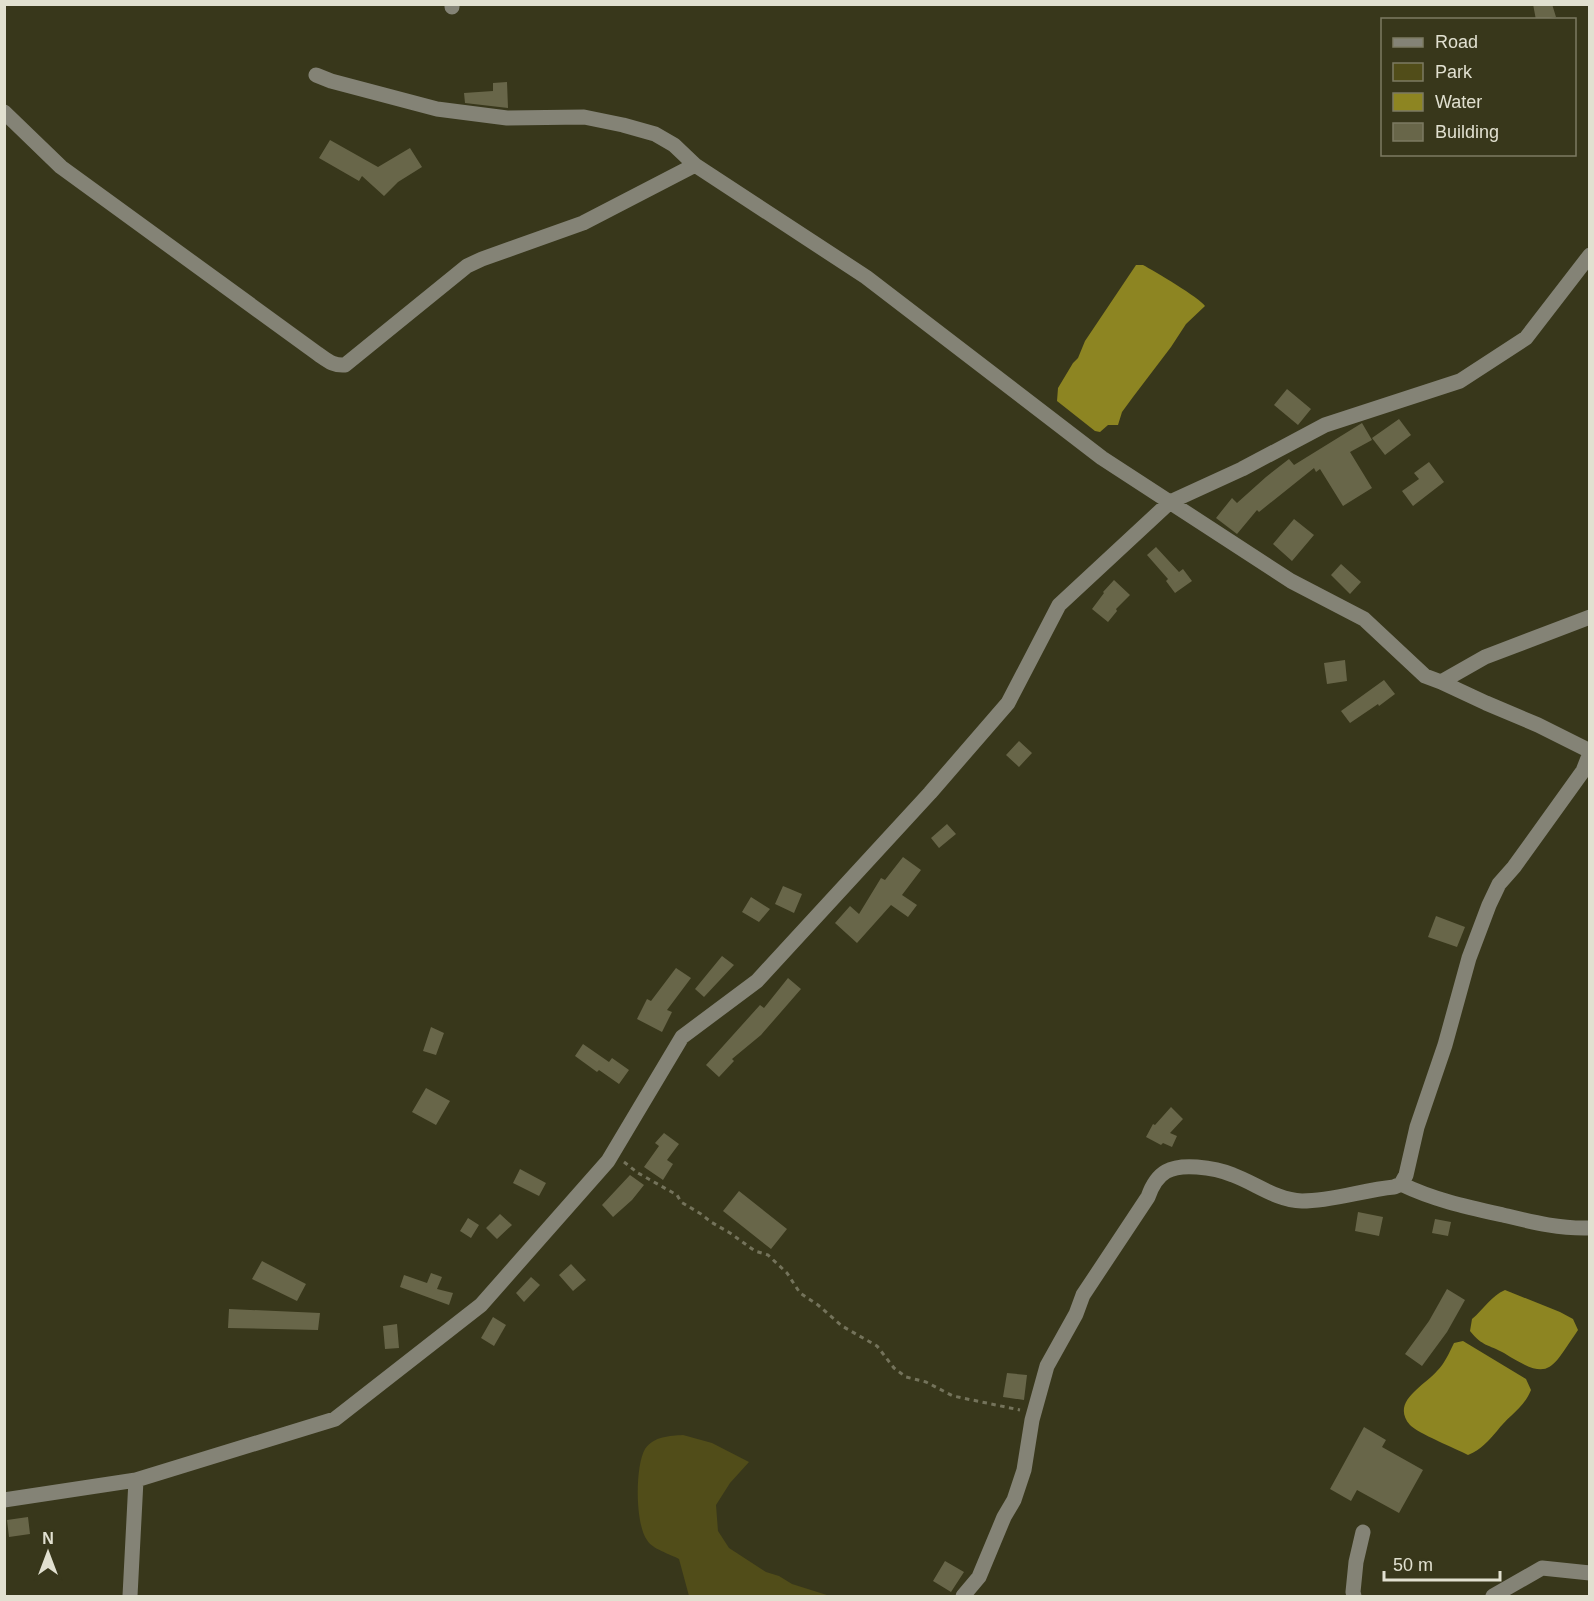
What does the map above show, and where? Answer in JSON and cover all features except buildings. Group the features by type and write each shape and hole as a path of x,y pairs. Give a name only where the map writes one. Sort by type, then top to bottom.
{"street":[{"path":"316,75 437,109 507,118 584,117 655,134 674,145 695,165 866,277 1102,458 1291,581 1364,619 1425,676 1538,725 1590,752 1583,771 1514,867 1499,884 1489,905 1469,958 1448,1035 1417,1127 1406,1175 1401,1184 1303,1201 1276,1195 1235,1175 1216,1169 1176,1166 1165,1172 1152,1185 1148,1197 1083,1295 1076,1314 1047,1366 1034,1413 1024,1470 1014,1500 1004,1517 979,1576 963,1596"},
{"path":"4,112 61,167 318,354 338,365 345,365 467,266 583,223 695,165"},
{"path":"4,1500 136,1480 335,1419 481,1305 612,1154 682,1037 758,981 923,801 1008,703 1059,605 1170,502 1242,469 1325,425 1460,381 1526,338 1590,255"},
{"path":"1441,682 1485,657 1590,617"},
{"path":"1401,1184 1436,1199 1473,1209 1550,1226 1590,1228"},
{"path":"130,1596 136,1480"},
{"path":"1354,1596 1356,1562 1363,1532"},
{"path":"1493,1596 1542,1568 1590,1573"}],"path":[{"path":"612,1154 638,1173 677,1195 681,1202 755,1251 768,1255 787,1273 800,1293 842,1326 877,1346 894,1368 906,1377 926,1382 953,1396 1034,1413"}],"green space":[{"path":"683,1435 712,1443 749,1462 730,1483 716,1505 718,1531 729,1548 766,1572 779,1576 792,1584 830,1596 689,1596 679,1559 649,1543 643,1532 638,1509 639,1468 645,1449 658,1439"}],"water":[{"path":"1136,265 1143,265 1157,273 1205,306 1186,324 1122,412 1118,425 1108,425 1100,432 1095,431 1057,401 1058,388 1078,358 1085,341"},
{"path":"1505,1290 1573,1319 1578,1330 1561,1355 1548,1368 1540,1369 1519,1362 1482,1343 1470,1331 1472,1319 1492,1299"},
{"path":"1463,1341 1526,1379 1531,1390 1520,1407 1488,1441 1468,1455 1414,1428 1405,1417 1404,1409 1411,1395 1442,1365 1454,1343"}]}
